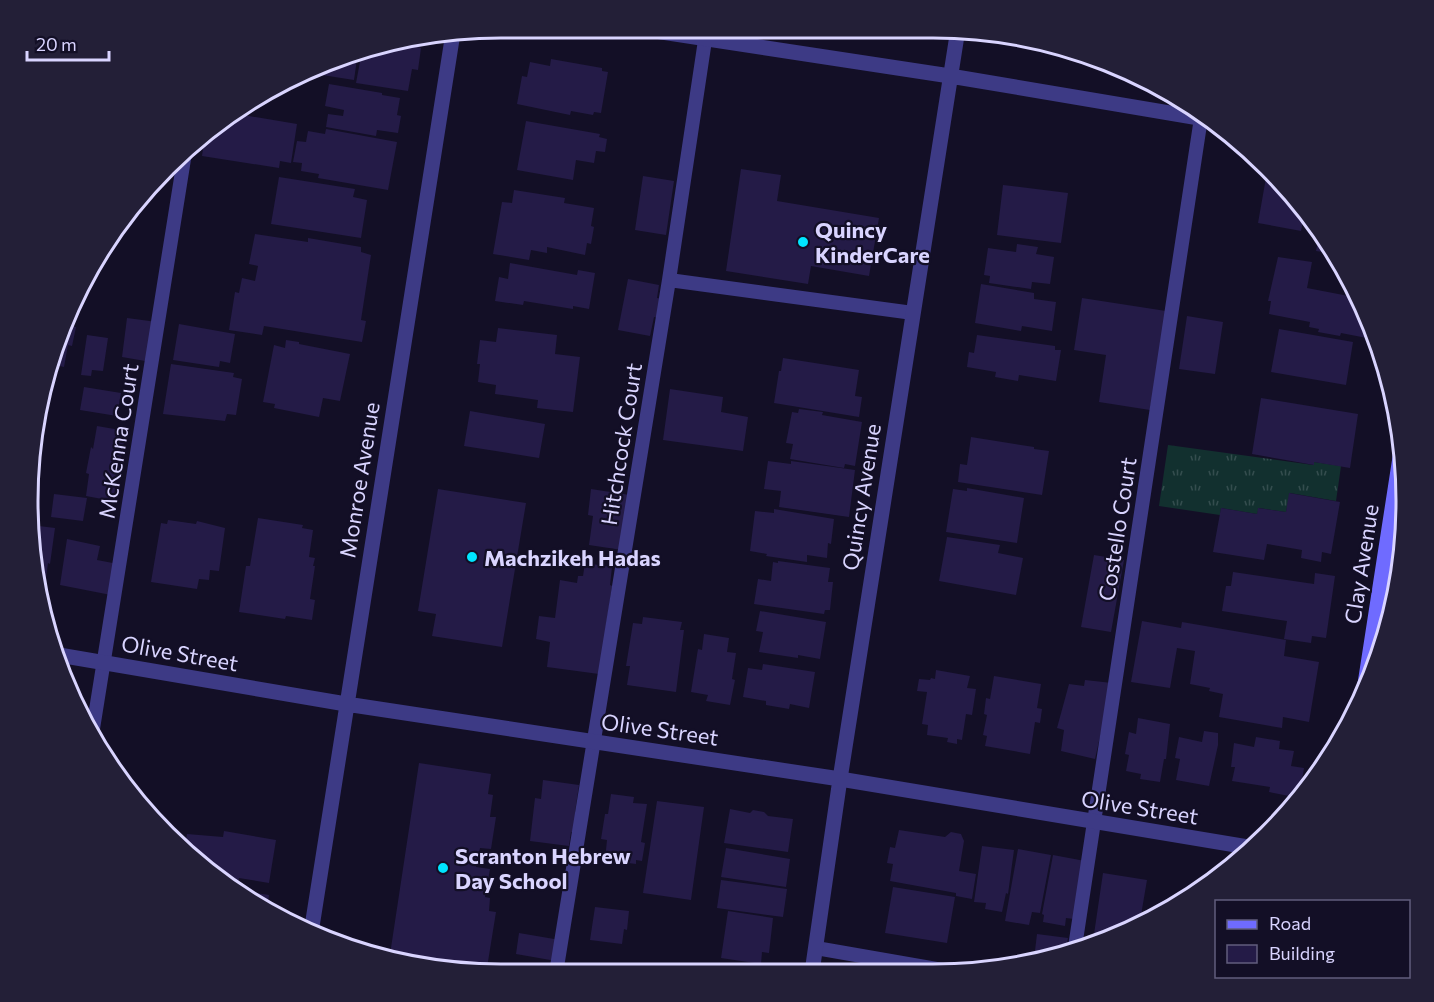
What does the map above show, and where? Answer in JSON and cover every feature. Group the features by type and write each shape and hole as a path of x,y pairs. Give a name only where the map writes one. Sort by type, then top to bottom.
{"main road":[{"name":"Clay Avenue","path":"1369,657 1396,483"}],"street":[{"path":"735,38 1193,117"},
{"name":"Quincy Avenue","path":"813,964 840,778 956,38"},
{"name":"Monroe Avenue","path":"312,924 452,40"},
{"name":"Olive Street","path":"64,656 346,704 840,778 1242,846"}],"lane":[{"name":"Hitchcock Court","path":"558,964 706,38"},
{"name":"Costello Court","path":"1076,942 1202,124"},
{"name":"McKenna Court","path":"94,722 183,164"},
{"path":"669,280 913,313"},
{"path":"816,948 908,964"}],"green space":[{"path":"1168,445 1313,465 1314,462 1341,466 1336,501 1290,493 1286,512 1259,508 1257,514 1221,508 1220,515 1159,506"}],"building":[{"path":"411,46 421,48 418,70 412,69 408,91 356,83 360,59"},
{"path":"551,59 602,68 602,71 608,72 601,113 594,112 593,115 571,111 570,115 517,104 522,76 527,77 530,62 550,66"},
{"path":"357,61 354,80 322,75 324,73"},
{"path":"329,84 400,98 397,115 401,116 398,133 377,130 376,136 326,127 328,114 343,116 344,110 325,106"},
{"path":"244,115 297,124 291,163 280,161 279,168 202,156 203,146"},
{"path":"526,121 600,134 599,137 607,139 605,152 596,151 594,163 576,160 573,180 517,170"},
{"path":"326,129 397,142 388,190 318,178 319,174 301,171 302,163 293,162 297,141 306,142 308,131 325,134"},
{"name":"Quincy KinderCare","path":"741,169 781,175 777,201 879,218 869,276 811,266 808,284 726,271"},
{"path":"643,176 674,181 666,235 635,230"},
{"path":"279,177 355,189 353,197 367,200 361,238 271,224"},
{"path":"1266,178 1303,222 1301,231 1258,223"},
{"path":"1003,185 1068,193 1061,243 997,235"},
{"path":"514,190 565,198 564,203 594,208 591,244 587,243 585,255 547,247 547,253 531,250 529,260 493,254 502,202 512,203"},
{"path":"255,234 308,242 308,238 361,247 361,252 371,255 361,320 366,321 362,342 264,326 262,335 229,330 235,292 239,293 242,278 255,281 258,266 249,264"},
{"path":"1318,243 1324,252 1316,251"},
{"path":"1017,244 1038,247 1036,254 1054,257 1050,284 1032,282 1031,289 989,283 990,276 984,275 988,248 1016,252"},
{"path":"1278,257 1312,262 1307,288 1349,296 1366,338 1341,333 1340,336 1318,332 1319,329 1309,327 1310,322 1269,314 1271,301 1268,301"},
{"path":"510,263 577,275 578,270 595,273 589,309 573,306 573,309 524,301 523,305 495,301 499,277 508,279"},
{"path":"628,279 659,285 657,298 663,299 659,318 654,317 650,336 618,330"},
{"path":"981,284 1034,293 1034,299 1056,302 1052,331 1022,326 1021,331 975,323"},
{"path":"1082,298 1166,311 1150,410 1099,402 1106,355 1074,350"},
{"path":"1187,316 1223,322 1215,374 1179,369"},
{"path":"127,318 157,322 151,362 122,357"},
{"path":"179,324 235,334 230,363 220,361 219,367 173,360"},
{"path":"72,326 76,327 72,346 68,345 64,367 58,366"},
{"path":"498,328 557,335 555,354 580,357 573,412 537,408 538,400 495,394 496,385 478,382 480,364 477,364 480,340 496,342"},
{"path":"1279,329 1353,342 1346,385 1271,372"},
{"path":"87,335 108,338 103,371 92,370 91,376 81,375"},
{"path":"977,335 1055,346 1055,350 1061,350 1056,381 1019,375 1018,381 995,377 996,372 967,367 969,352 974,353"},
{"path":"286,340 350,354 340,401 323,398 319,417 274,408 275,404 263,402 274,345 285,348"},
{"path":"783,358 859,370 855,396 862,397 859,417 774,403"},
{"path":"171,364 234,373 233,377 242,379 236,415 227,414 225,421 163,414"},
{"path":"84,387 121,393 117,416 80,410"},
{"path":"670,389 723,397 721,412 748,417 743,451 663,440"},
{"path":"1261,398 1358,414 1350,468 1314,462 1314,465 1252,454"},
{"path":"799,409 823,412 822,415 862,422 855,466 845,464 844,468 790,459 793,444 786,443 792,412 798,413"},
{"path":"470,411 545,424 539,458 464,446"},
{"path":"97,426 126,431 113,501 86,496 89,474 86,473"},
{"path":"971,437 1049,451 1042,495 958,482 960,464 967,465"},
{"path":"768,461 791,464 791,461 855,470 849,517 779,507 781,491 764,489"},
{"path":"967,488 1024,498 1017,543 946,532 953,489 967,491"},
{"name":"Machzikeh Hadas","path":"438,489 526,503 502,647 432,636 436,614 418,611"},
{"path":"591,489 630,495 622,550 589,545 593,516 588,515"},
{"path":"1289,493 1340,502 1331,554 1322,552 1321,562 1301,558 1302,550 1267,544 1264,560 1213,552 1221,508 1257,514 1258,508 1286,512"},
{"path":"54,494 87,498 83,521 51,517"},
{"path":"774,509 834,519 827,558 807,555 807,562 766,556 767,554 750,551 755,511 774,513"},
{"path":"258,518 303,525 302,528 313,530 309,557 315,558 310,599 315,600 312,620 286,616 285,619 239,612 246,566 250,566"},
{"path":"168,520 196,524 197,521 225,528 219,571 210,570 209,580 199,579 197,589 151,582 161,523 167,524"},
{"path":"38,526 55,528 50,564 48,563 45,585"},
{"path":"947,537 1000,545 998,553 1023,558 1016,595 939,581"},
{"path":"67,539 100,546 97,560 118,564 111,595 60,585"},
{"path":"1094,555 1124,560 1111,632 1081,627"},
{"path":"778,561 830,568 828,582 833,582 830,610 825,610 824,614 754,604 758,579 771,581 773,562 778,563"},
{"path":"585,563 612,567 610,585 612,586 599,674 547,667 550,642 536,639 539,616 555,618 560,580 577,583 578,576 583,576"},
{"path":"1233,572 1314,584 1315,573 1335,576 1326,638 1312,636 1311,643 1284,639 1287,621 1222,611 1226,586 1231,586"},
{"path":"760,611 826,622 820,659 759,652 763,632 756,631"},
{"path":"643,617 682,622 680,630 684,630 676,692 627,685 630,666 626,666 633,623 642,624"},
{"path":"1142,621 1181,628 1182,622 1286,640 1284,656 1319,662 1309,722 1283,717 1282,728 1219,717 1223,694 1209,691 1210,688 1190,684 1195,651 1177,648 1170,688 1131,682"},
{"path":"704,634 729,638 727,652 736,653 732,679 735,680 730,705 706,701 708,695 691,692 698,649 702,650"},
{"path":"763,664 815,672 809,708 790,704 789,709 766,705 766,701 743,697 748,668 762,670"},
{"path":"936,670 970,676 967,688 976,689 972,715 966,714 962,740 957,739 957,744 947,742 948,738 927,735 928,725 922,724 927,692 917,691 919,679 935,679"},
{"path":"994,676 1041,684 1037,708 1042,709 1040,723 1035,722 1030,754 985,746 987,736 983,735 987,715 984,714 986,698 990,699"},
{"path":"1085,680 1112,683 1095,759 1061,751 1064,730 1057,728 1069,684 1084,686"},
{"path":"1138,718 1170,724 1166,759 1164,759 1160,782 1140,779 1141,774 1126,771 1129,755 1125,754 1129,732 1136,734"},
{"path":"1204,731 1218,733 1218,745 1209,786 1176,780 1180,759 1175,758 1179,737 1202,742"},
{"path":"1256,737 1280,741 1279,749 1294,751 1291,766 1304,768 1302,782 1290,796 1269,792 1270,787 1232,781 1235,767 1231,767 1234,743 1254,747"},
{"name":"Scranton Hebrew Day School","path":"419,763 491,774 488,794 493,795 490,817 496,817 491,849 480,848 476,867 490,869 485,897 490,898 489,911 496,912 488,964 441,961 390,951"},
{"path":"543,780 579,785 575,812 577,833 571,832 569,846 530,841 535,798 541,799"},
{"path":"611,794 634,797 633,803 647,804 641,842 645,843 642,861 636,860 636,864 605,860 607,840 601,839"},
{"path":"657,801 704,807 691,900 643,893"},
{"path":"730,809 750,813 753,810 764,812 768,816 793,819 788,852 724,843"},
{"path":"899,830 945,837 951,832 961,834 964,841 959,871 976,874 972,899 956,896 956,893 890,881 893,864 887,863 890,847 895,848"},
{"path":"224,831 276,840 269,883 239,878 238,883 186,841 187,834 223,837"},
{"path":"982,846 1014,850 1008,894 1006,893 1002,912 985,909 986,903 974,902"},
{"path":"726,848 790,859 786,887 721,877"},
{"path":"1018,849 1051,855 1040,913 1032,912 1029,925 1005,921"},
{"path":"1053,855 1085,861 1074,919 1066,918 1065,926 1043,922 1044,915 1042,914"},
{"path":"1103,873 1147,880 1141,915 1094,935"},
{"path":"721,880 787,889 783,917 717,908"},
{"path":"893,887 955,897 947,943 885,933"},
{"path":"254,893 269,895 268,902"},
{"path":"595,907 629,911 627,930 624,929 622,944 590,940"},
{"path":"728,911 773,918 769,953 762,952 761,964 721,958"},
{"path":"519,933 560,940 556,961 516,954"},
{"path":"1037,934 1068,938 1067,945 1035,953"}],"place":[{"name":"Quincy KinderCare","path":"803,242"},
{"name":"Machzikeh Hadas","path":"472,557"},
{"name":"Scranton Hebrew Day School","path":"443,868"}]}
